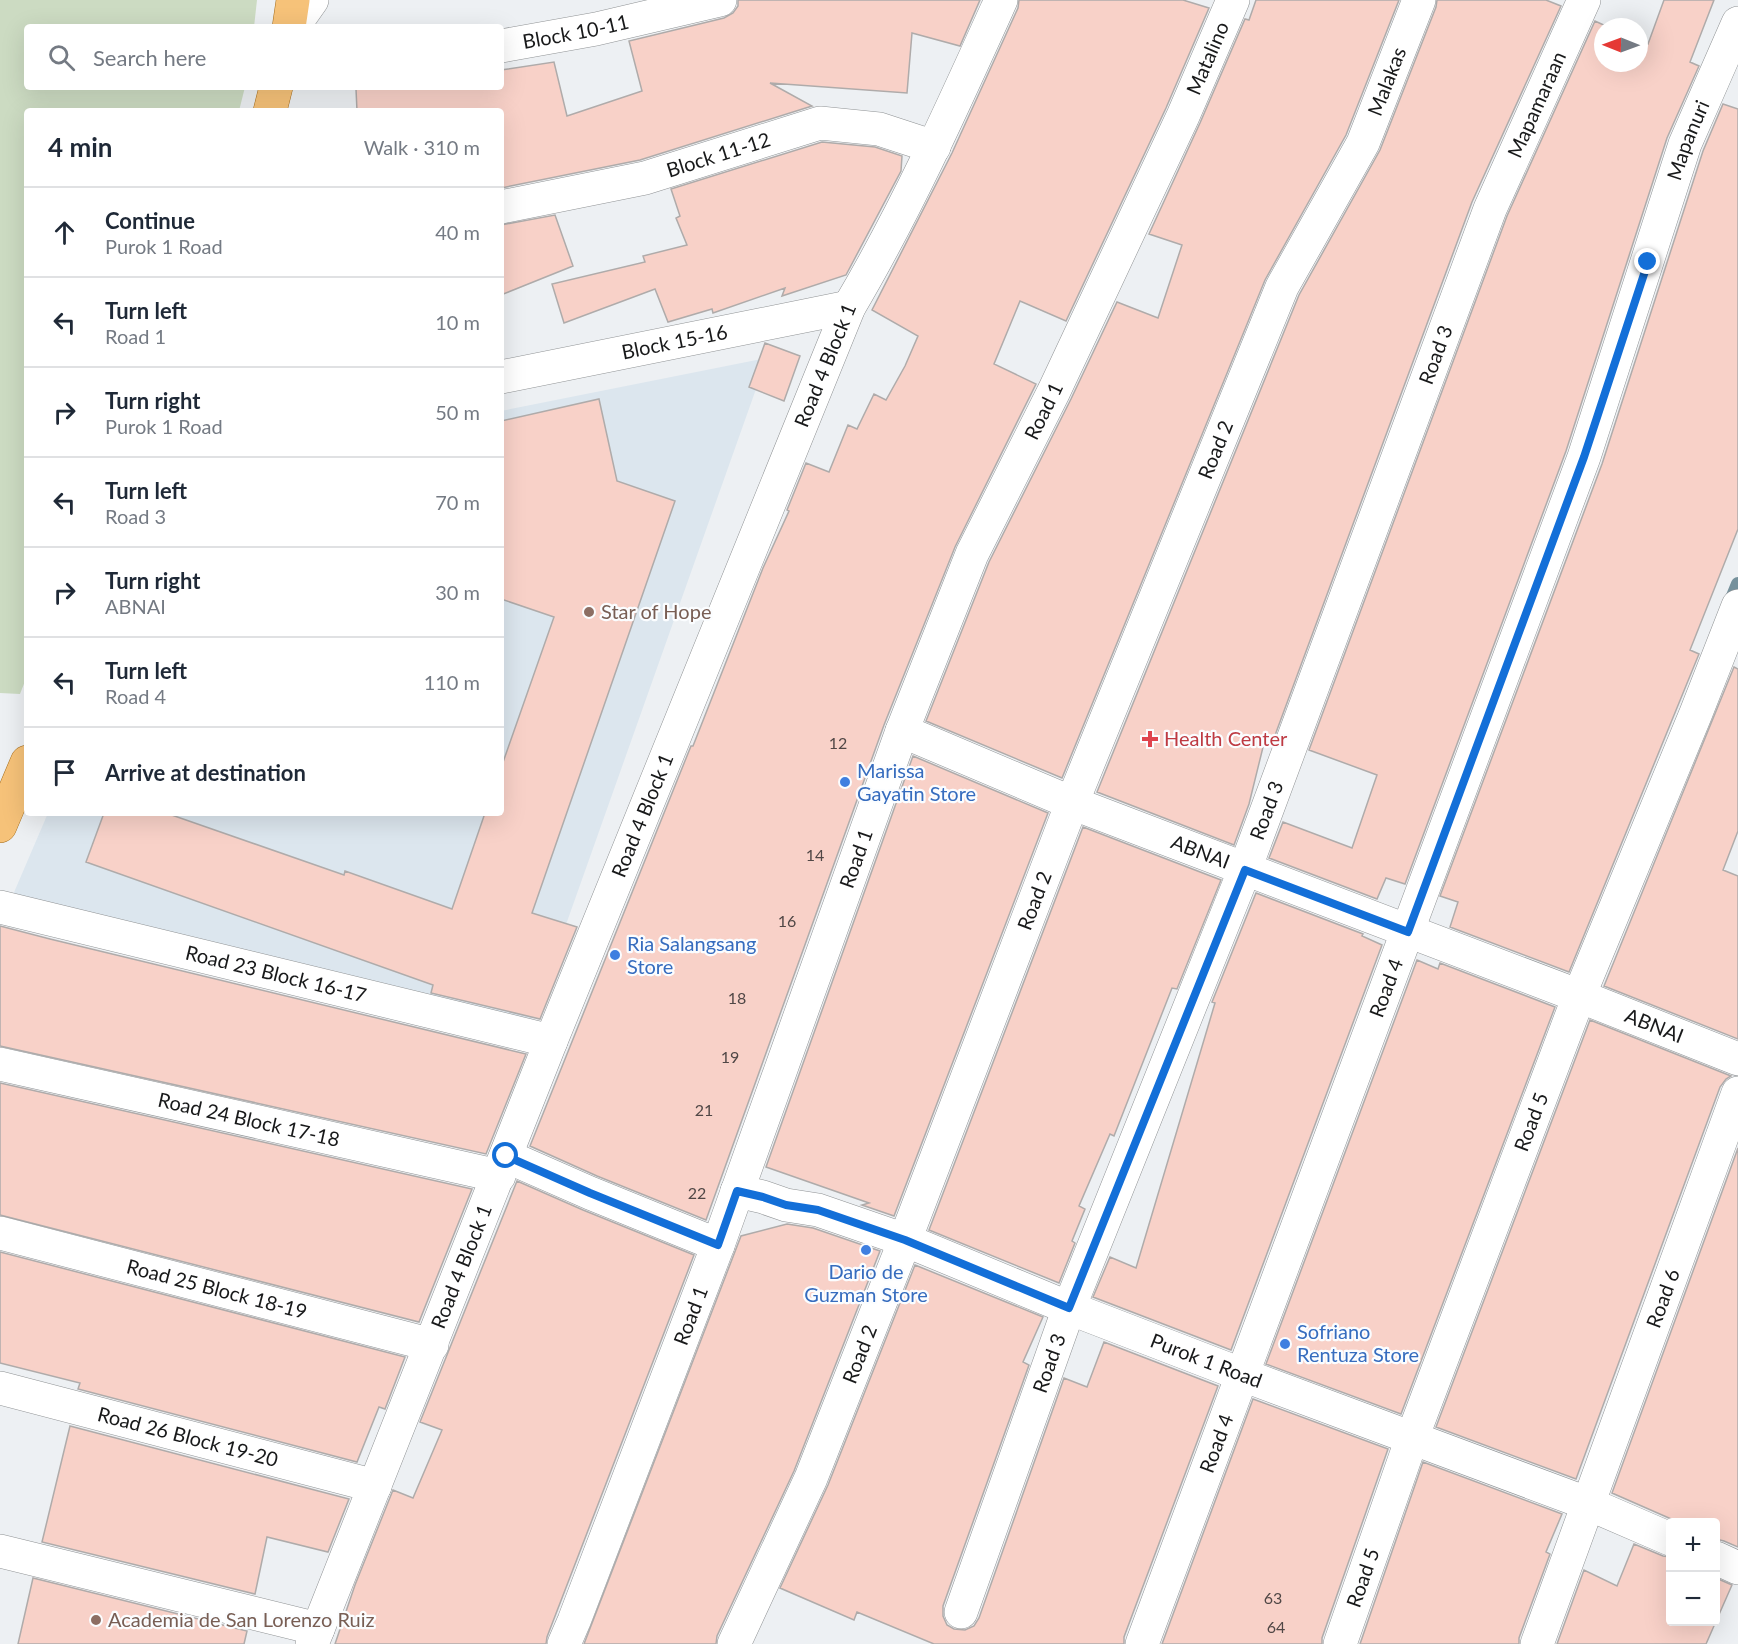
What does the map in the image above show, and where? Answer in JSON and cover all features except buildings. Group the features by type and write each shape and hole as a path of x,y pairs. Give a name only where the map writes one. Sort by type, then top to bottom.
{"main road":[{"path":"291,24 292,0"},
{"path":"271,108 275,90"},
{"path":"0,826 24,769"}],"street":[{"path":"293,24 312,0"},
{"name":"Block 10-11","path":"504,45 596,29 720,0"},
{"name":"Road 4 Block 1","path":"315,1636 551,1041 849,307 880,256 934,147 1001,0"},
{"name":"Matalino","path":"1183,116 1233,0"},
{"name":"Malakas","path":"1352,163 1363,143 1419,0"},
{"name":"Mapamaraan","path":"1490,209 1584,0"},
{"name":"Mapanuri","path":"1648,262 1685,144 1738,23"},
{"name":"Road 1","path":"569,1633 718,1245 902,731 972,554 1054,391 1183,116"},
{"name":"Block 11-12","path":"504,206 645,177 820,123 879,129 934,147"},
{"name":"Road 2","path":"734,1644 811,1478 905,1240 1072,803 1282,287 1352,163"},
{"name":"Road 3","path":"961,1612 1069,1308 1245,870 1490,209"},
{"name":"Road 4","path":"1142,1644 1584,457 1648,262"},
{"name":"Block 15-16","path":"504,376 849,307"},
{"name":"Road 5","path":"1340,1644 1412,1438 1579,996 1738,606"},
{"name":"ABNAI","path":"902,731 1072,803 1738,1059"},
{"name":"Road 23 Block 16-17","path":"0,907 551,1041"},
{"name":"Road 24 Block 17-18","path":"0,1064 503,1166"},
{"name":"Road 6","path":"1537,1644 1738,1093"},
{"path":"503,1166 590,1193 718,1245"},
{"name":"Purok 1 Road","path":"737,1191 786,1205 818,1210 905,1240 1069,1308 1243,1376 1589,1504 1666,1537"},
{"name":"Road 25 Block 18-19","path":"0,1233 432,1345"},
{"name":"Road 26 Block 19-20","path":"0,1389 375,1486"},
{"path":"0,1551 315,1636"},
{"path":"1720,1560 1738,1568"}],"shaded area":[{"name":"Star of Hope","path":"767,358 530,1026 12,897 47,816 504,816 504,410"}],"green space":[{"path":"0,0 257,0 254,24 24,24 24,90 244,90 240,108 24,108 24,684 20,694 0,693"}],"waterway":[{"path":"1729,606 1738,584"}],"place":[{"name":"Star of Hope","path":"589,612"},
{"name":"Health Center","path":"1150,739"},
{"name":"Marissa Gayatin Store","path":"845,782"},
{"name":"Ria Salangsang Store","path":"615,955"},
{"name":"Dario de Guzman Store","path":"866,1250"},
{"name":"Sofriano Rentuza Store","path":"1285,1344"},
{"name":"Academia de San Lorenzo Ruiz","path":"96,1620"}],"route":[{"path":"506,1156 718,1245 737,1191 786,1205 818,1210 905,1240 1069,1308 1245,870 1408,932 1584,457 1648,262"}]}
